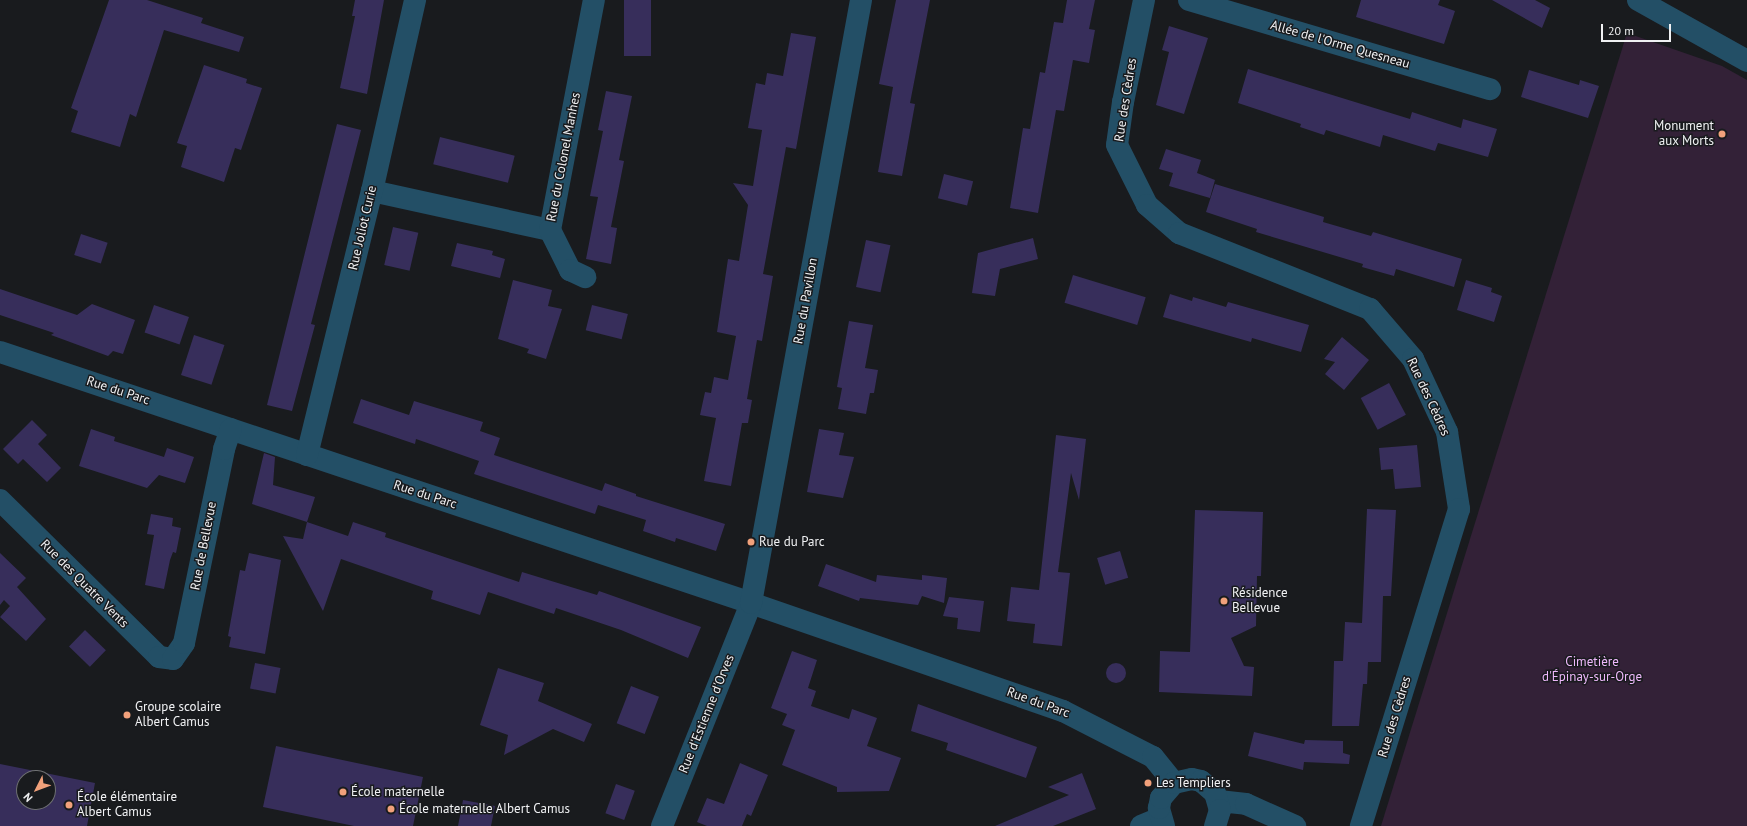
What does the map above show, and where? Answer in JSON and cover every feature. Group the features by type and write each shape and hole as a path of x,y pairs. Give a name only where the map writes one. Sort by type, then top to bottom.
{"street":[{"name":"Rue Joliot Curie","path":"307,455 372,191 415,0"},
{"name":"Rue du Colonel Manhes","path":"372,191 550,230 594,0"},
{"name":"Rue du Pavillon","path":"751,603 861,0"},
{"name":"Rue des Cèdres","path":"1144,0 1123,102 1117,145 1147,205 1178,233 1370,309 1413,359 1447,432 1460,509 1361,826"},
{"name":"Allée de l'Orme Quesneau","path":"1189,0 1490,89"},
{"path":"1638,0 1747,61"},
{"path":"550,230 570,270 585,277"},
{"name":"Rue du Parc","path":"0,352 751,603 1063,711 1134,745 1153,757 1174,783"},
{"name":"Rue de Bellevue","path":"173,660 184,643 224,449 231,429"},
{"name":"Rue des Quatre Vents","path":"0,500 159,657 173,660"},
{"name":"Rue d'Estienne d'Orves","path":"662,826 751,603"},
{"path":"1155,823 1161,798 1174,783 1192,779 1201,781 1215,792 1219,801 1219,818 1215,826"},
{"path":"1219,801 1246,804 1295,826"}],"green space":[{"name":"Cimetière d'Épinay-sur-Orge","path":"1627,33 1722,66 1747,80 1747,826 1381,826"}],"building":[{"path":"109,0 147,0 203,18 201,23 244,37 239,52 164,30 136,117 130,114 120,147 71,132 78,111 71,108"},
{"path":"355,0 384,0 367,94 340,88 355,16 352,16"},
{"path":"624,0 651,0 651,56 624,56"},
{"path":"896,0 930,0 910,103 915,104 902,176 878,172 893,87 879,84"},
{"path":"1067,0 1095,0 1089,29 1095,30 1089,63 1073,60 1064,111 1056,110 1038,213 1010,208 1023,128 1030,129 1040,72 1045,73 1054,22 1063,23"},
{"path":"1361,0 1440,0 1438,5 1455,11 1444,44 1356,17"},
{"path":"1492,0 1535,0 1550,8 1542,28"},
{"path":"1169,26 1208,38 1184,114 1156,105 1169,52 1162,50"},
{"path":"791,33 816,37 796,149 786,147 763,274 773,276 762,341 757,340 747,399 752,400 748,423 742,423 731,486 704,481 716,418 700,415 705,392 711,393 714,377 728,380 736,336 717,332 728,259 739,261 748,205 733,183 753,186 762,130 748,128 756,83 765,85 767,73 783,76"},
{"path":"204,65 247,79 246,83 262,88 241,150 235,148 224,182 181,167 187,146 177,143"},
{"path":"1248,69 1410,119 1412,112 1461,128 1463,119 1497,129 1488,157 1438,143 1435,151 1383,135 1380,147 1326,130 1324,135 1300,127 1301,124 1238,103"},
{"path":"1529,70 1579,85 1580,80 1599,86 1588,118 1521,97"},
{"path":"606,91 632,96 619,160 624,161 611,227 617,228 611,264 586,259 598,197 590,196 603,131 598,130"},
{"path":"337,124 361,130 311,324 315,325 292,411 267,405"},
{"path":"440,137 515,156 508,183 433,164"},
{"path":"1166,149 1201,160 1197,173 1215,180 1210,198 1169,186 1173,173 1159,169"},
{"path":"944,174 973,181 967,206 938,198"},
{"path":"1215,184 1324,217 1323,222 1371,236 1373,232 1462,259 1454,287 1396,269 1394,276 1362,267 1363,264 1256,232 1257,229 1206,212"},
{"path":"393,227 418,233 410,271 384,265"},
{"path":"81,234 108,243 101,264 74,255"},
{"path":"1033,238 1038,259 1000,269 995,296 972,293 978,253"},
{"path":"866,240 890,245 880,292 856,287"},
{"path":"457,243 493,251 492,255 505,259 500,278 451,266"},
{"path":"1073,275 1146,297 1137,325 1065,303"},
{"path":"513,280 552,290 548,306 562,309 546,359 527,353 529,349 498,339"},
{"path":"1466,280 1492,288 1491,292 1502,296 1494,322 1457,310"},
{"path":"0,289 77,315 92,304 135,320 123,354 113,351 108,356 51,335 54,333 0,315"},
{"path":"1170,294 1192,301 1193,297 1226,307 1228,302 1309,325 1301,352 1252,338 1251,342 1163,317"},
{"path":"154,305 189,317 180,344 145,332"},
{"path":"592,305 628,314 622,339 586,330"},
{"path":"849,321 873,325 865,368 878,370 874,393 870,393 866,414 838,409 842,388 837,387"},
{"path":"194,335 224,345 211,385 181,375"},
{"path":"1342,337 1369,360 1344,390 1325,374 1335,362 1324,359"},
{"path":"1389,383 1406,415 1378,430 1361,398"},
{"path":"361,399 409,415 414,401 483,422 480,431 500,438 494,455 602,491 605,483 636,494 636,496 725,524 716,551 676,538 675,542 643,531 646,520 598,505 595,514 474,474 479,461 416,439 415,444 353,423"},
{"path":"32,420 47,435 38,444 61,468 47,482 23,459 18,464 3,449"},
{"path":"91,429 115,437 114,441 164,457 167,448 194,457 185,483 159,475 147,488 79,466"},
{"path":"819,429 844,433 839,455 854,457 843,498 807,492"},
{"path":"1056,435 1086,439 1079,500 1071,473 1058,572 1070,573 1062,646 1033,643 1035,624 1007,621 1011,587 1039,590"},
{"path":"1417,445 1421,487 1395,489 1393,469 1381,470 1379,448"},
{"path":"264,453 275,457 273,485 315,497 307,522 252,504"},
{"path":"1367,509 1396,510 1391,596 1383,596 1381,662 1368,662 1367,684 1363,684 1359,726 1332,726 1334,661 1343,661 1345,622 1362,623"},
{"name":"Résidence Bellevue","path":"1195,510 1263,512 1261,576 1257,576 1256,626 1231,638 1244,666 1254,667 1252,696 1159,692 1160,651 1190,652"},
{"path":"151,514 173,518 172,526 181,528 176,553 173,552 170,560 164,589 145,585 154,535 147,534"},
{"path":"307,522 348,536 353,522 386,533 385,537 519,582 522,572 597,595 599,591 701,627 688,658 621,630 556,608 554,614 488,592 480,615 431,599 433,591 341,559 323,611 283,536 303,539"},
{"path":"1120,551 1128,578 1105,585 1097,558"},
{"path":"0,553 26,578 17,587 46,619 26,641 0,617 10,606 4,600 0,605"},
{"path":"249,553 281,560 265,654 229,647 231,637 228,636 240,570 245,571"},
{"path":"826,564 876,582 877,575 922,580 922,575 947,578 944,603 922,596 918,605 860,598 859,601 818,586"},
{"path":"949,597 984,601 980,632 957,629 958,618 943,616"},
{"path":"85,630 106,650 90,667 69,647"},
{"path":"792,651 817,660 808,688 816,691 811,706 849,719 852,709 877,718 867,746 901,758 889,791 837,792 837,787 782,765 795,730 782,725 787,714 771,708"},
{"path":"255,663 281,668 276,693 250,689"},
{"path":"1116,663 1123,666 1126,673 1123,680 1116,683 1109,680 1106,673 1109,666"},
{"path":"498,668 544,683 538,701 592,724 584,742 553,729 504,755 508,735 480,725"},
{"path":"631,686 659,697 645,734 617,723"},
{"path":"918,704 1037,747 1026,778 946,750 948,743 911,731"},
{"path":"1254,732 1304,744 1305,740 1343,741 1343,753 1350,755 1349,764 1304,762 1303,770 1248,756"},
{"name":"École maternelle","path":"276,746 423,777 413,826 354,826 263,807"},
{"path":"740,763 768,775 751,816 747,814 742,826 707,826 697,822 707,798 724,804"},
{"path":"0,764 30,770 16,770 16,810 56,810 56,775 95,783 87,826 0,826"},
{"path":"1082,773 1096,809 1053,826 995,826 1069,795 1048,787"},
{"path":"616,784 635,791 624,820 605,813"},
{"path":"463,800 495,806 491,826 458,826"}],"place":[{"name":"Monument aux Morts","path":"1722,134"},
{"name":"Rue du Parc","path":"751,542"},
{"name":"Résidence Bellevue","path":"1224,601"},
{"name":"Groupe scolaire Albert Camus","path":"127,715"},
{"name":"Les Templiers","path":"1148,783"},
{"name":"École maternelle","path":"343,792"},
{"name":"École élémentaire Albert Camus","path":"69,805"},
{"name":"École maternelle Albert Camus","path":"391,809"}]}
